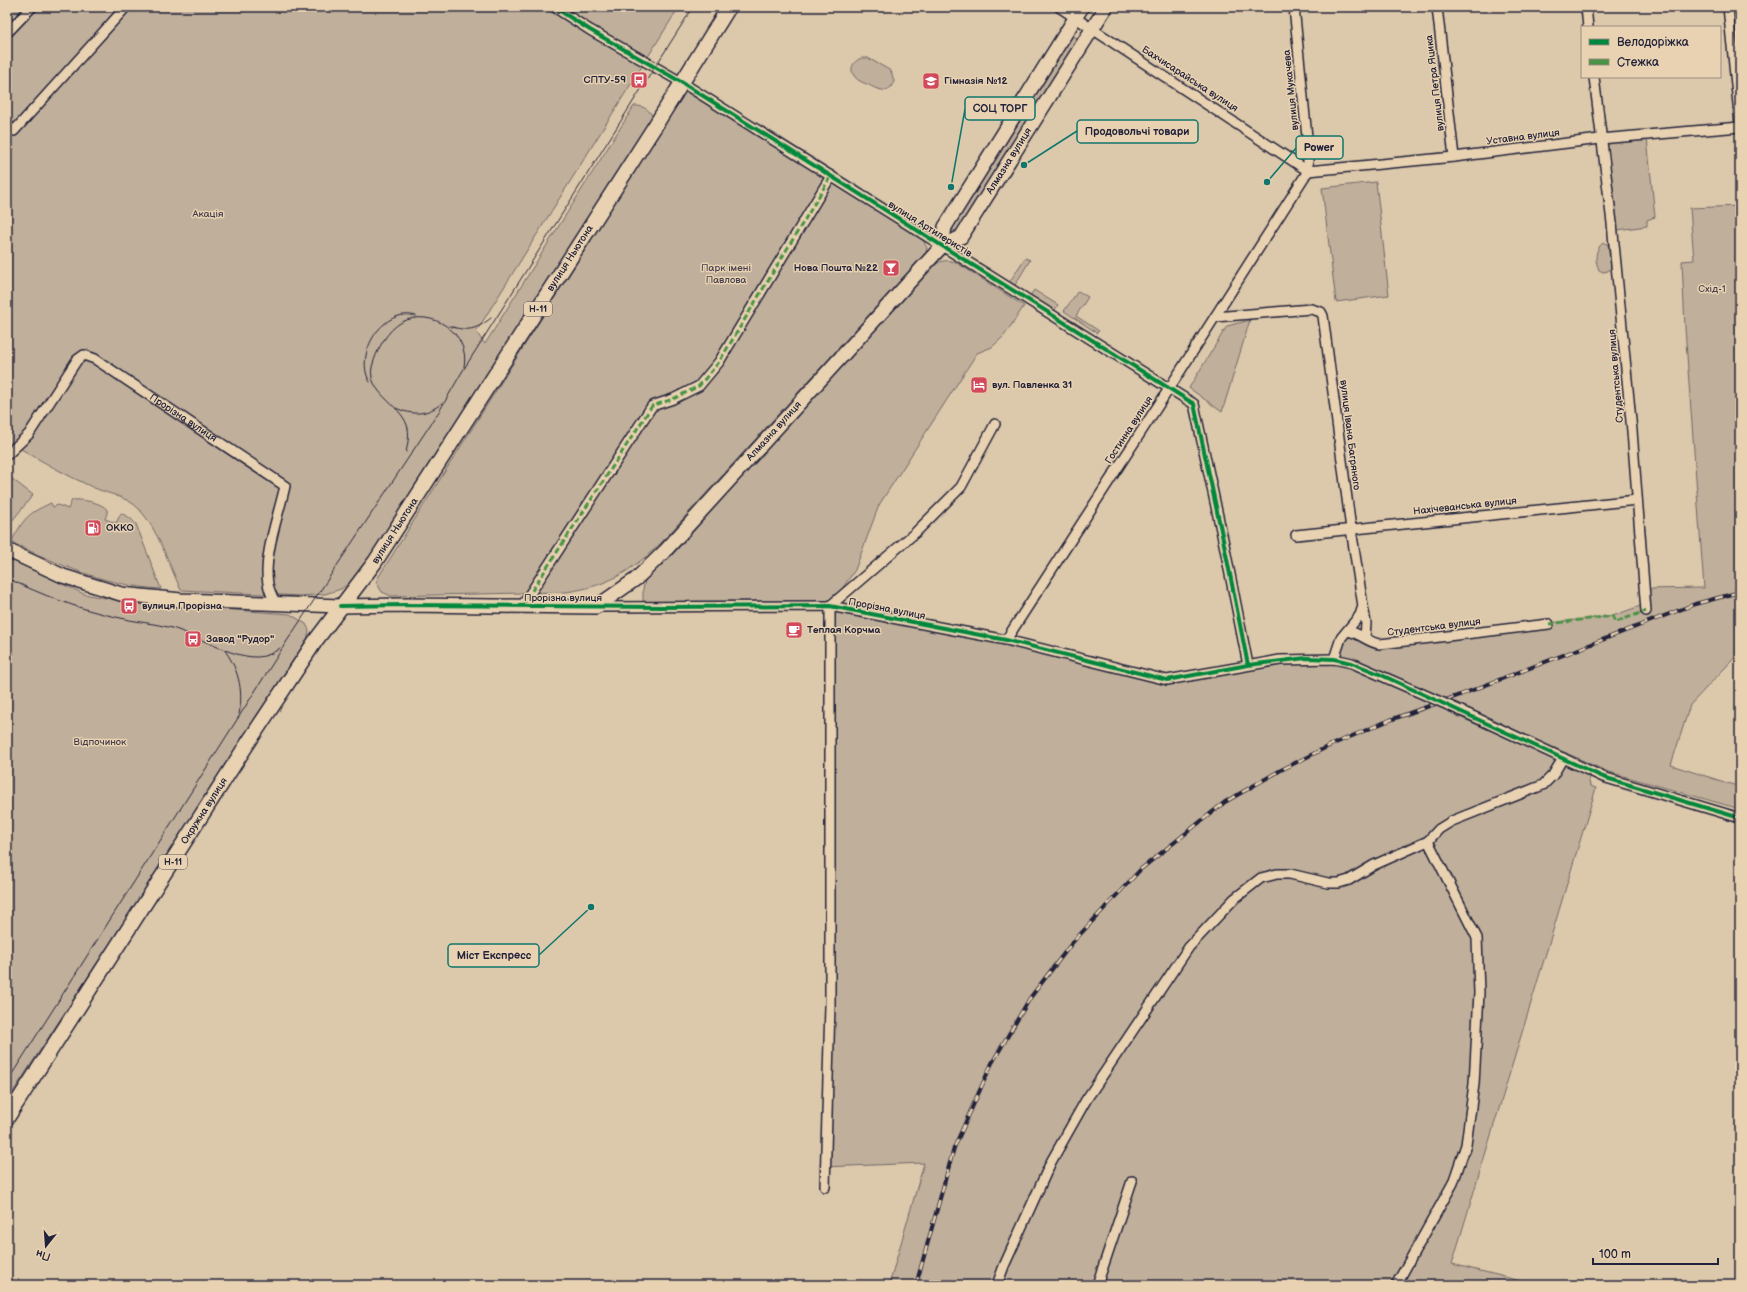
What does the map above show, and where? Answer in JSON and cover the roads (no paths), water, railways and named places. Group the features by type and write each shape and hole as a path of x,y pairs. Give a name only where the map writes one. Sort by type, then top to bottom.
{"main road":[{"name":"вулиця Ньютона","path":"340,606 375,562 506,359 729,7"},
{"name":"Окружна вулиця","path":"7,1118 244,749 340,606"}],"street":[{"path":"7,33 32,7"},
{"path":"7,126 14,130 126,7"},
{"name":"вулиця Артилеристів","path":"554,7 590,30 682,82 1194,404 1248,665"},
{"name":"Бахчисарайська вулиця","path":"1059,7 1079,12 1092,28 1308,171"},
{"name":"Алмазна вулиця","path":"596,606 636,580 665,551 942,246 960,237 1106,7"},
{"name":"вулиця Мукачева","path":"1294,7 1308,147 1308,171"},
{"name":"вулиця Петра Яцика","path":"1437,7 1454,156"},
{"path":"1586,7 1588,26"},
{"path":"1728,7 1740,125"},
{"name":"Алмазна вулиця","path":"942,246 945,227 1079,12"},
{"name":"Студентська вулиця","path":"1594,78 1600,139 1612,223 1632,431 1646,611"},
{"name":"Уставна вулиця","path":"1308,171 1740,125"},
{"name":"Гостинна вулиця","path":"1006,640 1170,389 1308,171"},
{"path":"522,606 652,406 673,399 699,386 719,362 831,176"},
{"name":"вулиця Івана Багряного","path":"1215,317 1311,309 1321,312 1324,316 1351,528 1366,623 1365,638"},
{"name":"Прорізна вулиця","path":"7,455 29,434 77,360 84,355 95,359 286,486 267,564 268,584 276,604"},
{"path":"826,1187 830,1005 830,606 916,532 961,488 995,424"},
{"name":"Нахічеванська вулиця","path":"1296,536 1351,528 1637,500"},
{"name":"Прорізна вулиця","path":"7,550 63,576 121,594 181,600 340,606 830,606 1006,640 1167,680 1280,660 1334,659 1352,663 1468,714 1604,777 1740,818"},
{"path":"1334,659 1341,638 1360,615 1363,606"},
{"name":"Студентська вулиця","path":"1348,631 1357,633 1373,644 1380,644 1549,624"},
{"path":"997,1285 1051,1162 1086,1100 1189,947 1234,900 1261,878 1277,874 1290,874 1328,883 1339,883 1349,880 1374,865 1428,841 1439,829 1452,822 1543,785 1553,775 1562,758"},
{"path":"1396,1285 1453,1183 1466,1145 1474,1084 1479,993 1477,938 1428,841"},
{"path":"1097,1285 1132,1181"}],"tram line":[{"path":"7,1082 285,644 440,410 462,372 693,7"},
{"path":"370,382 366,371 365,359 368,347 374,335 382,325 392,318 404,315 416,316"},
{"path":"406,452 409,435 407,425 398,411 379,391 374,384 372,376 374,361 379,348 387,336 402,322 413,318 425,318 436,321 446,326 455,334 465,355 464,367"},
{"path":"449,326 461,329 472,329 491,318"},
{"path":"396,408 402,411 420,413 431,410 442,403"},
{"path":"7,578 74,606 123,619 172,628 236,654 259,657 275,652 280,648"},
{"path":"223,648 233,663 238,679 241,696 239,714"}],"railway":[{"path":"916,1285 954,1148 992,1063 1030,998 1072,943 1141,869 1225,802 1281,770 1331,745 1390,720 1460,695 1695,604 1740,592"}],"place":[{"name":"СПТУ-59","path":"639,80"},
{"name":"Гімназія №12","path":"931,81"},
{"name":"Продовольчі товари","path":"1024,165"},
{"name":"Power","path":"1267,182"},
{"name":"СОЦ ТОРГ","path":"951,187"},
{"name":"Нова Пошта №22","path":"891,268"},
{"name":"вул. Павленка 31","path":"979,385"},
{"name":"ОККО","path":"93,528"},
{"name":"вулиця Прорізна","path":"129,606"},
{"name":"Теплая Корчма","path":"794,630"},
{"name":"Завод \"Рудор\"","path":"193,639"},
{"name":"Міст Експресс","path":"591,907"}],"park label":[{"name":"Акація","path":"208,214"},
{"name":"Парк імені Павлова","path":"726,274"},
{"name":"Схід-1","path":"1712,289"},
{"name":"Відпочинок","path":"100,742"}]}
